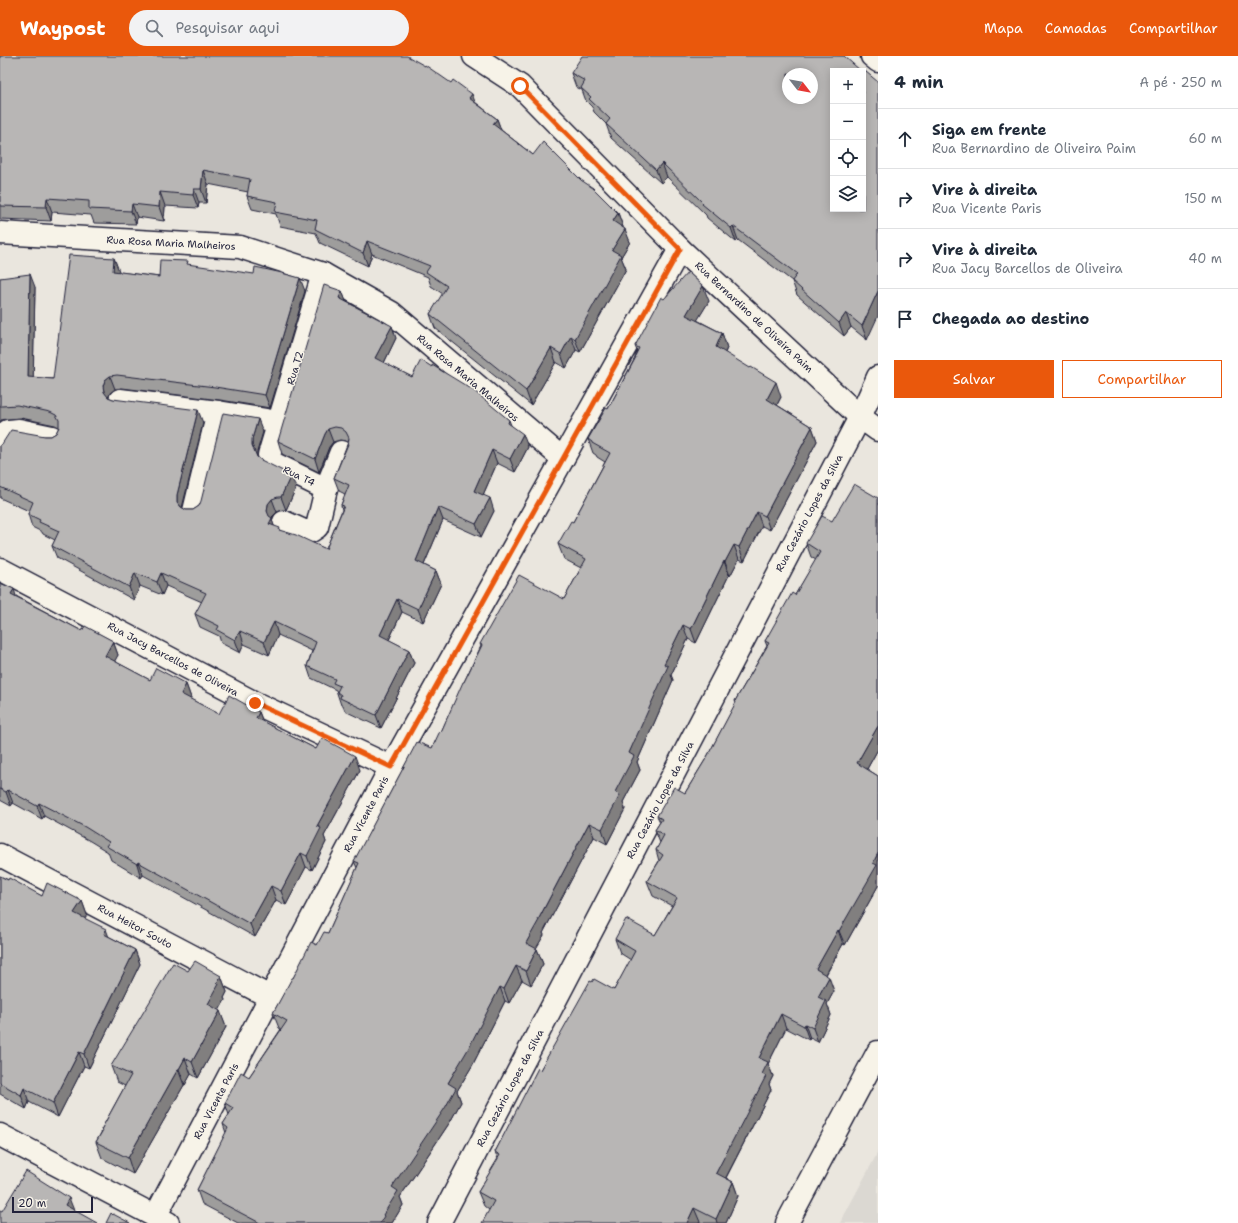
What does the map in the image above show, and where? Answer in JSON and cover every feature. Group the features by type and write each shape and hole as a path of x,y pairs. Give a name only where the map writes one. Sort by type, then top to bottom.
{"street":[{"name":"Rua Bernardino de Oliveira Paim","path":"474,56 520,86 680,249 860,417 878,430"},
{"path":"872,56 878,61"},
{"name":"Rua Rosa Maria Malheiros","path":"0,233 240,246 323,274 392,313 562,458"},
{"name":"Rua Vicente Paris","path":"161,1220 270,997 391,767 562,458 680,249"},
{"name":"Rua T2","path":"271,462 269,455 278,422 323,274"},
{"name":"Rua Cezário Lopes da Silva","path":"439,1223 860,417 878,377"},
{"path":"120,400 218,412 278,422"},
{"path":"194,511 218,412"},
{"path":"0,447 8,430 19,430 52,437"},
{"path":"284,522 304,531 311,531 316,527 326,490 341,452"},
{"name":"Rua T4","path":"271,462 326,490"},
{"name":"Rua Jacy Barcellos de Oliveira","path":"0,569 255,703 391,767"},
{"name":"Rua Heitor Souto","path":"0,854 270,997"},
{"path":"786,1223 878,1052"},
{"path":"0,1135 161,1220"}],"shaded area":[{"path":"878,1152 878,1223 840,1223"}],"building":[{"path":"0,56 407,56 425,65 451,83 453,80 472,94 469,98 497,119 493,124 533,155 543,142 581,180 593,188 618,213 613,221 625,229 612,250 621,255 575,339 571,336 561,354 551,348 526,391 430,314 447,286 426,272 430,266 367,241 363,253 315,229 317,220 275,212 277,202 247,196 250,179 203,170 201,189 194,189 193,195 160,192 159,207 132,204 131,211 89,209 89,201 47,198 46,207 0,206"},
{"path":"582,56 844,56 858,68 830,68 830,212 866,212 866,72 878,82 878,291 862,326 846,313 839,323 792,281 797,274 733,226 731,228 702,204 703,203 662,163 656,170 606,124 610,119 589,99 591,97 581,88 585,81 571,73"},
{"path":"69,255 114,258 113,271 159,277 160,260 188,261 187,264 254,274 255,267 300,278 265,395 215,387 117,375 110,376 105,380 103,386 104,392 108,397 113,399 198,410 177,495 177,502 186,510 193,510 199,506 201,501 223,413 258,419 252,439 252,445 257,457 291,475 281,497 272,499 268,504 267,511 269,516 272,518 269,524 280,528 279,530 296,535 326,549 344,506 341,505 349,485 334,478 349,438 346,432 341,428 335,427 328,429 315,459 278,441 324,285 342,291 339,298 392,326 375,358 412,377 421,360 432,367 432,365 473,390 509,420 508,423 523,434 510,459 492,450 474,491 490,498 476,524 438,507 416,561 436,571 418,609 397,599 380,635 409,650 376,715 340,698 341,695 337,692 340,686 333,683 335,679 307,666 316,642 274,622 264,642 240,631 235,640 217,630 219,626 195,614 206,593 161,573 157,582 135,573 129,587 52,546 59,531 39,522 40,520 28,514 33,502 0,487 0,445 11,430 51,436 56,433 59,427 59,420 56,415 50,412 17,405 0,406 0,278 30,274 28,377 53,379"},
{"path":"688,272 703,286 686,315 722,333 716,347 776,382 767,399 812,427 765,516 757,512 739,547 734,545 725,562 724,561 691,629 683,625 664,664 668,666 629,753 634,756 615,792 620,795 602,829 589,823 526,943 537,949 526,971 516,966 504,989 500,987 467,1051 448,1083 456,1088 445,1108 392,1187 398,1191 383,1215 384,1216 380,1223 260,1223 197,1190 228,1128 223,1124 233,1108 225,1103 241,1072 249,1077 287,1021 273,1013 311,942 317,945 324,932 328,933 359,863 354,861 417,742 432,748 440,731 441,732 463,682 482,645 480,644 519,575 564,599 586,559 558,544 571,521 573,522 610,453 592,443 588,439 606,408 608,409 636,357 635,356 639,348 635,346 661,297 664,299"},
{"path":"854,484 878,498 878,726 857,763 878,776 878,853 873,863 877,865 816,969 829,977 818,997 826,1001 813,1028 805,1024 804,1026 781,1014 759,1058 768,1062 762,1074 766,1076 716,1173 733,1182 716,1219 694,1208 687,1223 482,1223 494,1201 478,1192 500,1155 495,1152 538,1068 540,1070 590,981 592,982 594,979 614,990 635,951 615,939 626,919 655,935 677,898 647,881 663,855 656,850 664,835 655,830 662,819 657,816 674,787 685,793 707,757 736,702 735,701 769,643 765,641 792,593 795,595 820,552 806,543 822,516 832,521"},
{"path":"0,583 14,589 11,594 82,631 85,626 113,641 105,656 150,680 156,668 186,684 181,694 219,714 229,695 259,712 256,718 316,749 322,738 355,756 317,826 321,828 307,856 301,853 281,891 271,886 250,924 106,846 109,842 85,827 39,803 37,806 8,790 6,792 0,789"},
{"path":"0,876 8,880 9,878 42,896 47,883 82,901 74,913 106,929 104,934 135,950 84,1054 79,1052 53,1103 24,1088 21,1095 0,1083"},
{"path":"195,961 221,976 217,983 219,984 208,1004 220,1011 192,1062 185,1058 178,1069 128,1158 96,1142 131,1075 111,1066 173,963 188,971"},
{"path":"26,1171 69,1198 65,1205 97,1223 0,1223 0,1210 2,1211"},
{"path":"111,1213 113,1215 130,1223 106,1223"}],"route":[{"path":"255,703 391,767 562,458 680,249 520,86"}]}
